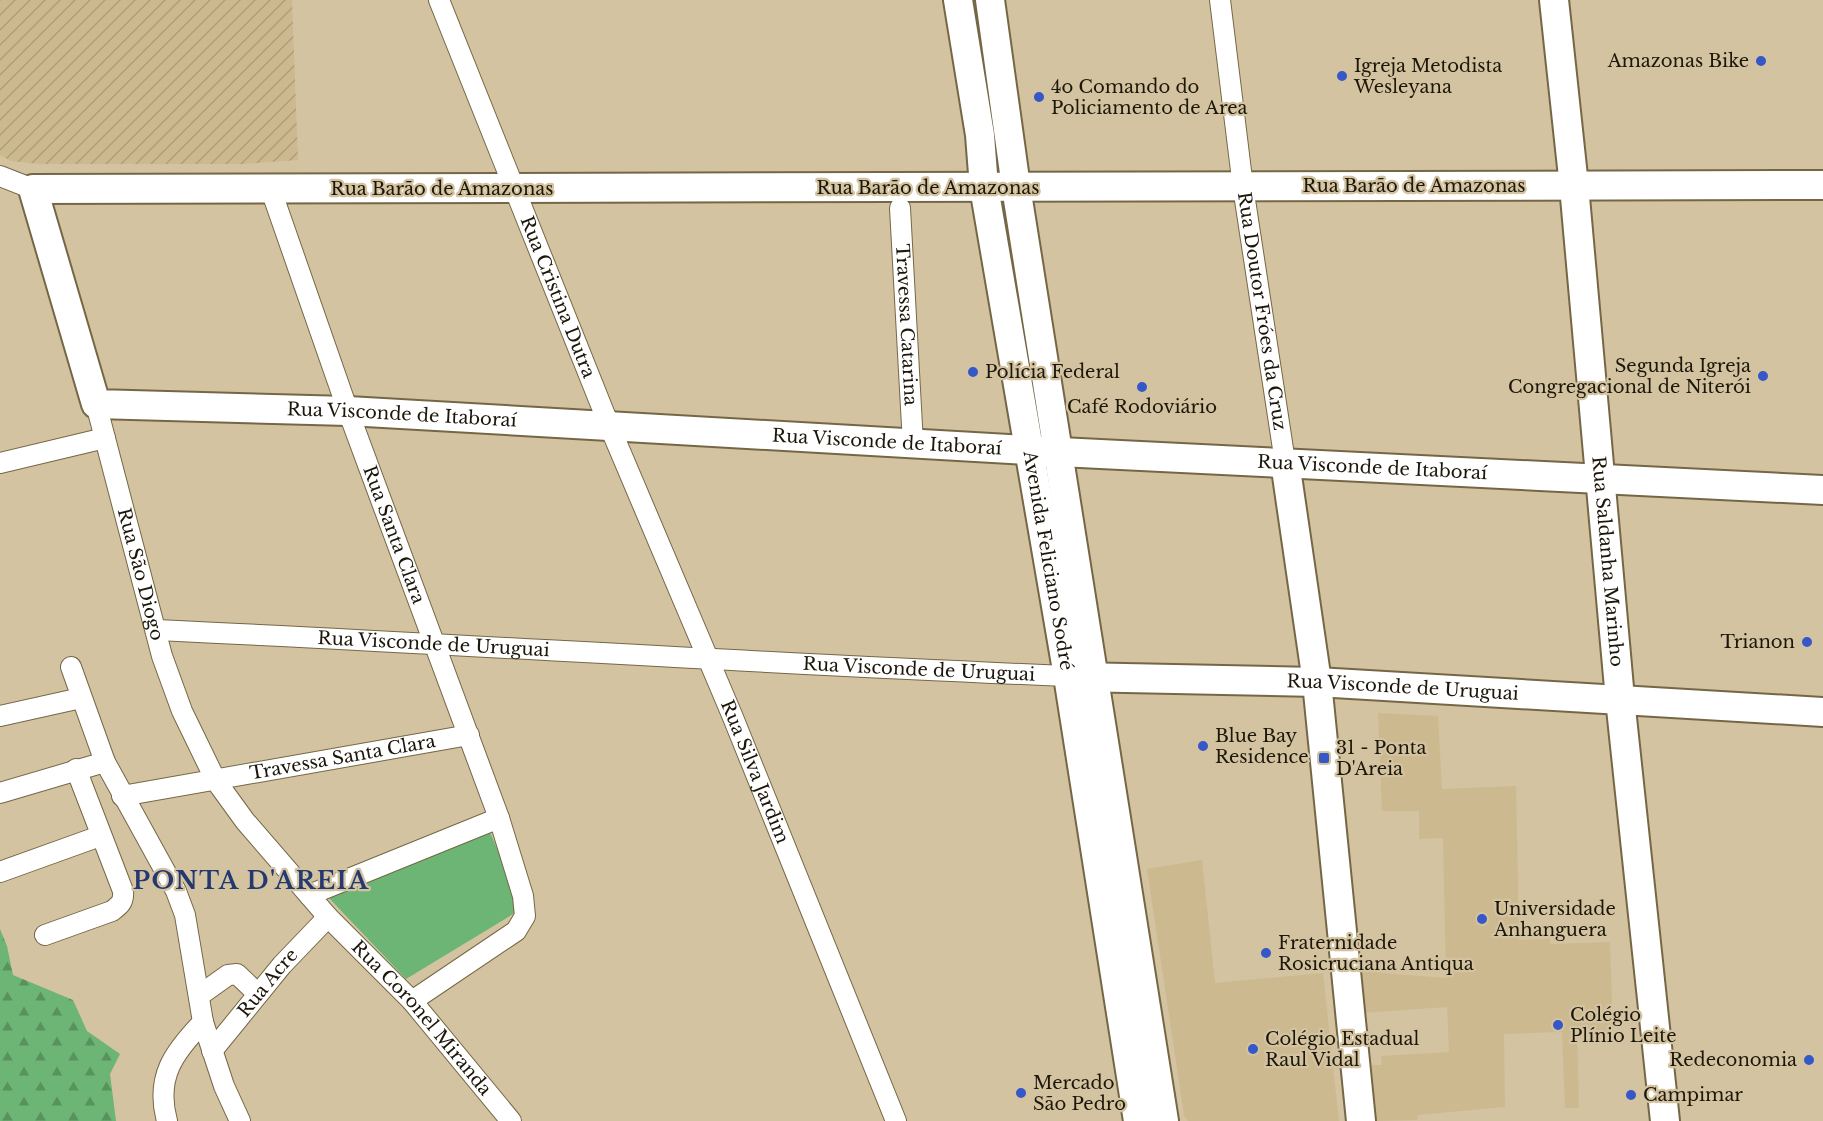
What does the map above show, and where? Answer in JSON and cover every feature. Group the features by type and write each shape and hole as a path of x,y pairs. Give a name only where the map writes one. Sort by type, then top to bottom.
{"street":[{"name":"Rua Cristina Dutra","path":"439,0 609,425"},
{"name":"Avenida Feliciano Sodré","path":"958,0 980,135 984,188 1031,450 1081,677 1164,1121"},
{"name":"Avenida Feliciano Sodré","path":"990,0 1016,187 1060,452 1081,677 1138,1121"},
{"name":"Rua Doutor Fróes da Cruz","path":"1220,0 1244,187 1317,682 1361,1121"},
{"name":"Rua Saldanha Marinho","path":"1554,0 1574,186 1620,699 1665,1121"},
{"path":"0,176 33,189"},
{"name":"Rua Barão de Amazonas","path":"33,189 1823,185"},
{"name":"Rua São Diogo","path":"33,189 96,404 162,656 182,711 216,781 245,821 328,917"},
{"name":"Rua Santa Clara","path":"271,190 348,411 499,818 520,884 525,916 516,931 497,946 412,1001"},
{"name":"Travessa Catarina","path":"900,207 913,444"},
{"name":"Rua Visconde de Itaboraí","path":"96,404 348,411 1060,452 1823,490"},
{"name":"Rua Silva Jardim","path":"609,425 732,715 896,1121"},
{"path":"0,463 105,438"},
{"name":"Rua Visconde de Uruguai","path":"156,630 434,643 707,660 1081,677 1317,682 1823,712"},
{"path":"71,668 105,762 176,891 185,915 203,1022 240,1121"},
{"path":"0,716 81,699"},
{"name":"Travessa Santa Clara","path":"122,796 469,735"},
{"path":"0,793 105,762"},
{"path":"45,935 112,910 121,904 123,891 76,769"},
{"path":"309,895 499,818"},
{"path":"0,872 100,836"},
{"name":"Rua Coronel Miranda","path":"328,917 412,1001 511,1121"},
{"name":"Rua Acre","path":"212,1051 258,994 328,917"},
{"path":"200,995 228,975 237,974 258,994"},
{"path":"167,1121 162,1102 165,1076 174,1057 203,1022"}],"shaded area":[{"path":"0,0 292,0 298,160 244,164 39,164 11,161 0,155"},
{"name":"Universidade Anhanguera","path":"1378,713 1438,716 1442,789 1516,786 1519,940 1550,939 1550,944 1610,942 1613,1031 1577,1032 1579,1108 1565,1108 1562,1032 1504,1034 1505,1107 1418,1115 1417,1120 1371,1121 1367,1065 1382,1065 1381,1056 1449,1052 1447,1007 1361,1013 1357,971 1446,978 1443,838 1419,839 1419,811 1382,811"},
{"name":"Colégio Estadual Raul Vidal","path":"1202,860 1215,983 1323,973 1339,1121 1188,1121 1184,1115 1147,869"}],"green space":[{"path":"489,830 523,908 406,979 329,898"},
{"path":"0,929 7,946 13,975 73,1000 87,1031 120,1054 110,1074 116,1121 0,1121"}],"place":[{"name":"Amazonas Bike","path":"1761,61"},
{"name":"Igreja Metodista Wesleyana","path":"1342,76"},
{"name":"4o Comando do Policiamento de Area","path":"1039,97"},
{"name":"Polícia Federal","path":"973,372"},
{"name":"Segunda Igreja Congregacional de Niterói","path":"1763,376"},
{"name":"Café Rodoviário","path":"1142,387"},
{"name":"Trianon","path":"1807,642"},
{"name":"Blue Bay Residence","path":"1203,746"},
{"name":"31 - Ponta D'Areia","path":"1324,758"},
{"name":"Universidade Anhanguera","path":"1482,919"},
{"name":"Fraternidade Rosicruciana Antiqua","path":"1266,953"},
{"name":"Colégio Plínio Leite","path":"1558,1025"},
{"name":"Colégio Estadual Raul Vidal","path":"1253,1049"},
{"name":"Redeconomia","path":"1809,1060"},
{"name":"Mercado São Pedro","path":"1021,1093"},
{"name":"Campimar","path":"1631,1095"}],"district":[{"name":"PONTA D'AREIA","path":"251,880"}]}
